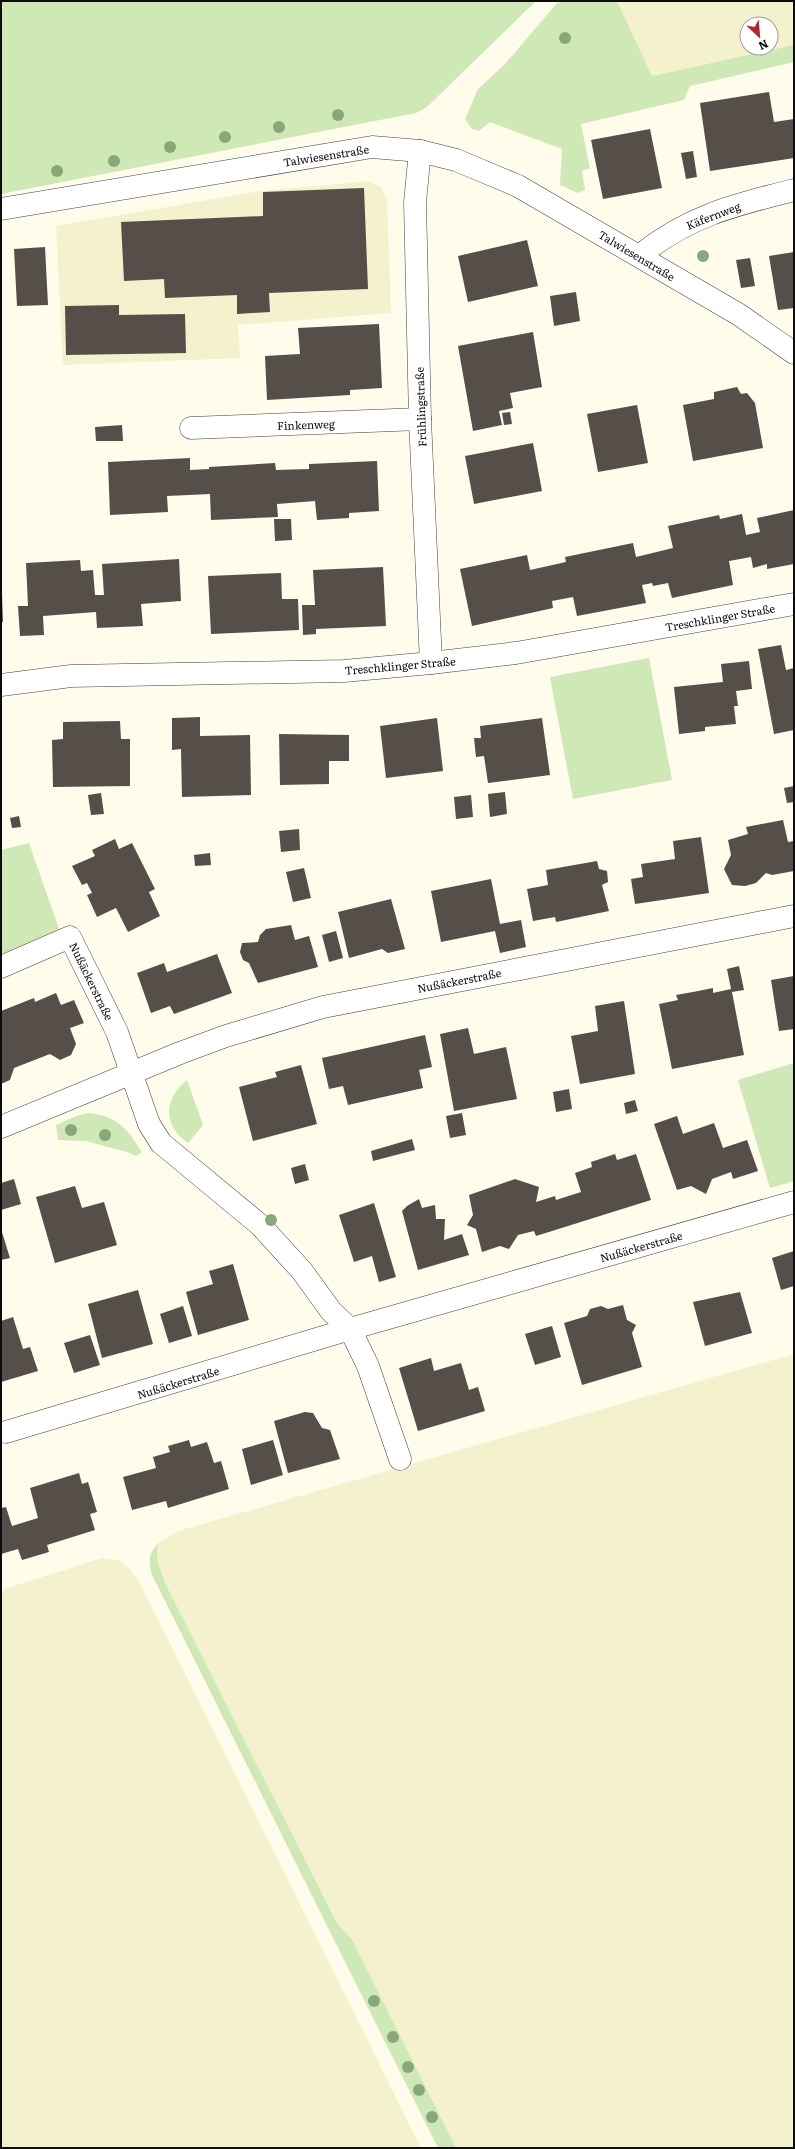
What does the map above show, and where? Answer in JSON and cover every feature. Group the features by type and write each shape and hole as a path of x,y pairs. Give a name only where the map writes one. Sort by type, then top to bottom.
{"street":[{"name":"Talwiesenstraße","path":"1,209 372,147 420,151 456,160 518,186 738,314 794,353"},
{"name":"Frühlingstraße","path":"420,151 415,202 420,419 431,663"},
{"name":"Käfernweg","path":"639,256 662,237 698,218 753,200 794,190"},
{"name":"Finkenweg","path":"191,428 420,419"},
{"name":"Treschklinger Straße","path":"1,685 71,676 344,671 431,663 516,653 794,604"},
{"name":"Nußäckerstraße","path":"1,1127 132,1072 226,1036 323,1007 794,916"},
{"name":"Nußäckerstraße","path":"1,967 70,937 117,1032 149,1124 161,1143 260,1225 302,1272 331,1311 350,1329 368,1366 400,1460"},
{"name":"Nußäckerstraße","path":"6,1432 350,1329 794,1202"}],"shaded area":[{"path":"617,1 794,1 794,45 779,48 779,16 739,16 739,56 744,56 652,76"},
{"path":"368,181 382,188 387,201 391,313 238,325 240,358 63,365 56,226 261,191"},
{"path":"794,1354 794,2148 456,2148 353,1941 337,1923 167,1587 157,1560 158,1543 178,1531"},
{"path":"102,1558 120,1561 130,1569 140,1583 421,2148 1,2148 1,1590"}],"green space":[{"path":"1,1 536,1 427,107 416,113 1,194"},
{"path":"566,1 617,1 652,76 744,56 779,56 779,48 794,45 794,62 690,86 684,100 581,124 590,169 582,170 585,190 578,193 560,185 562,149 490,122 479,131 472,129 465,119 478,89 505,64 557,3"},
{"path":"649,658 672,780 573,799 550,677"},
{"path":"29,843 59,929 1,955 1,850"},
{"path":"794,1063 794,1181 770,1188 738,1080"},
{"path":"187,1080 203,1125 188,1143 174,1129 170,1121 169,1112 170,1104 174,1095 179,1087"},
{"path":"89,1113 108,1117 121,1125 142,1152 136,1156 127,1152 86,1141 58,1140 56,1125 79,1115"},
{"path":"158,1543 157,1560 167,1587 337,1923 353,1941 456,2148 438,2148 152,1575 150,1558 152,1551"}],"building":[{"path":"769,92 774,122 794,119 794,158 710,171 700,103"},
{"path":"650,129 662,188 603,199 591,140"},
{"path":"693,151 697,177 686,179 681,153"},
{"path":"364,188 368,289 269,293 270,312 237,314 237,295 165,298 164,279 124,281 121,222 263,216 263,192"},
{"path":"527,240 538,286 468,302 458,256"},
{"path":"45,247 48,305 17,306 14,249"},
{"path":"794,252 794,308 778,310 769,256"},
{"path":"750,258 755,286 741,288 736,260"},
{"path":"576,292 580,321 554,326 550,296"},
{"path":"119,305 119,315 185,314 186,353 66,355 65,306"},
{"path":"379,324 382,388 350,390 350,395 267,400 265,356 300,354 298,328"},
{"path":"533,332 542,387 510,393 513,408 499,411 502,425 473,431 458,346"},
{"path":"737,387 741,394 747,393 755,403 763,448 693,461 683,405 714,399 714,392"},
{"path":"637,405 648,463 598,472 587,414"},
{"path":"510,412 512,424 504,425 502,413"},
{"path":"122,425 123,441 96,441 95,427"},
{"path":"533,443 542,491 474,504 465,456"},
{"path":"190,458 190,470 209,469 209,467 275,463 276,470 309,469 309,464 377,461 379,511 349,513 349,518 317,520 315,501 277,504 278,517 211,520 210,494 167,496 168,512 110,515 108,462"},
{"path":"794,510 794,564 767,569 767,564 753,568 751,557 729,561 733,585 672,598 668,583 653,586 652,583 642,585 646,603 577,616 573,597 552,601 553,608 472,626 460,569 527,555 530,570 566,562 565,557 633,543 636,557 673,548 668,526 719,515 720,519 742,514 746,535 760,532 757,518"},
{"path":"274,519 291,519 292,540 275,541"},
{"path":"179,559 181,601 141,604 143,626 97,628 96,612 43,616 44,635 20,636 18,606 28,606 26,563 80,560 81,571 93,570 95,595 104,595 102,564"},
{"path":"383,567 386,626 316,629 316,634 303,635 302,605 315,605 313,570"},
{"path":"281,573 282,599 298,599 299,630 211,634 208,576"},
{"path":"2,594 3,622 1,622"},
{"path":"781,645 786,670 794,668 794,730 774,734 758,649"},
{"path":"749,661 752,689 736,691 738,706 734,706 736,724 705,727 705,731 679,734 674,687 723,682 721,664"},
{"path":"200,717 200,736 250,735 251,795 182,797 181,749 172,750 172,718"},
{"path":"437,718 443,771 386,778 380,726"},
{"path":"542,718 550,775 488,783 484,756 476,757 474,738 481,738 480,726"},
{"path":"120,721 121,739 130,739 130,786 53,787 52,740 63,739 63,722"},
{"path":"279,734 349,735 349,761 329,761 329,784 280,785"},
{"path":"794,786 794,802 787,803 784,788"},
{"path":"505,792 507,814 490,817 488,794"},
{"path":"101,793 104,814 91,815 88,795"},
{"path":"471,795 473,817 456,819 454,797"},
{"path":"19,816 21,827 12,828 10,818"},
{"path":"783,820 788,842 794,841 794,871 772,875 766,873 756,883 745,886 732,885 724,869 731,855 728,840 748,834 746,827"},
{"path":"299,829 300,850 281,852 279,831"},
{"path":"701,837 709,893 635,904 631,879 643,877 641,864 675,859 673,841"},
{"path":"115,839 119,849 132,843 155,889 149,892 160,916 128,932 116,908 97,917 87,895 92,893 87,883 82,885 72,866 95,856 92,850"},
{"path":"210,853 211,865 195,866 194,855"},
{"path":"597,861 599,869 607,871 608,882 602,885 609,911 556,922 555,917 533,921 527,889 548,885 546,870"},
{"path":"304,868 311,898 293,902 286,872"},
{"path":"491,879 500,924 521,920 526,947 500,953 495,931 441,942 431,891"},
{"path":"391,899 405,949 388,953 382,949 349,958 338,912"},
{"path":"291,925 295,940 309,936 318,967 258,983 249,963 243,960 240,952 242,943 258,942 260,935 266,929"},
{"path":"336,931 343,958 329,962 322,935"},
{"path":"217,954 232,993 174,1014 170,1006 151,1013 137,973 164,963 167,972"},
{"path":"739,966 744,990 732,992 744,1055 672,1069 659,1004 678,1000 676,995 713,988 713,993 731,989 727,969"},
{"path":"794,976 794,1029 779,1031 771,980"},
{"path":"56,993 61,1005 74,1000 84,1023 70,1028 76,1044 71,1055 60,1060 50,1054 14,1068 10,1080 1,1084 1,1011 34,998 35,1002"},
{"path":"624,1001 635,1074 580,1084 571,1036 598,1031 595,1006"},
{"path":"468,1028 474,1054 506,1047 517,1099 454,1111 440,1034"},
{"path":"425,1035 432,1067 419,1070 423,1088 348,1105 343,1086 329,1089 322,1058"},
{"path":"301,1065 317,1124 253,1141 239,1087 277,1077 275,1072"},
{"path":"569,1089 572,1109 556,1112 553,1092"},
{"path":"635,1100 638,1111 626,1114 624,1103"},
{"path":"462,1113 466,1135 450,1138 446,1116"},
{"path":"677,1116 683,1134 714,1123 723,1148 747,1140 758,1171 733,1179 731,1172 712,1179 706,1194 691,1186 677,1190 654,1124"},
{"path":"412,1139 415,1150 373,1161 371,1151"},
{"path":"615,1154 617,1160 636,1154 651,1200 536,1236 534,1231 518,1235 509,1249 500,1246 482,1252 476,1229 467,1225 473,1215 469,1195 515,1179 539,1187 536,1202 555,1196 556,1200 581,1192 575,1173 592,1167 591,1162"},
{"path":"305,1164 309,1180 295,1184 291,1168"},
{"path":"14,1179 21,1204 1,1210 1,1183"},
{"path":"75,1186 82,1208 104,1202 117,1245 55,1263 36,1197"},
{"path":"419,1199 422,1208 435,1205 436,1219 445,1219 444,1240 462,1234 469,1255 418,1270 402,1211 407,1206"},
{"path":"374,1203 396,1277 379,1282 372,1256 354,1262 339,1215"},
{"path":"1,1229 10,1258 1,1260"},
{"path":"794,1251 794,1286 781,1290 772,1258"},
{"path":"233,1264 249,1320 198,1335 186,1292 213,1284 209,1271"},
{"path":"138,1290 153,1344 102,1358 88,1304"},
{"path":"740,1292 752,1333 705,1346 693,1302"},
{"path":"623,1305 627,1320 636,1325 632,1333 642,1367 582,1385 564,1323 587,1316 590,1309 601,1306 608,1309"},
{"path":"183,1306 192,1336 169,1343 160,1314"},
{"path":"13,1317 23,1349 30,1347 38,1371 1,1382 1,1321"},
{"path":"552,1326 561,1357 535,1365 525,1334"},
{"path":"90,1335 100,1365 74,1373 64,1343"},
{"path":"431,1358 434,1371 461,1363 469,1390 478,1387 485,1411 418,1431 399,1368"},
{"path":"305,1412 313,1413 322,1428 330,1430 340,1459 288,1473 274,1421"},
{"path":"189,1440 191,1447 207,1442 214,1463 221,1461 229,1489 168,1508 166,1501 132,1510 123,1477 156,1468 153,1457 170,1452 168,1446"},
{"path":"273,1440 283,1475 251,1485 242,1449"},
{"path":"79,1473 82,1484 88,1482 97,1512 90,1514 95,1530 47,1545 49,1552 22,1560 18,1549 1,1554 1,1508 6,1507 12,1526 38,1518 30,1488"}]}
